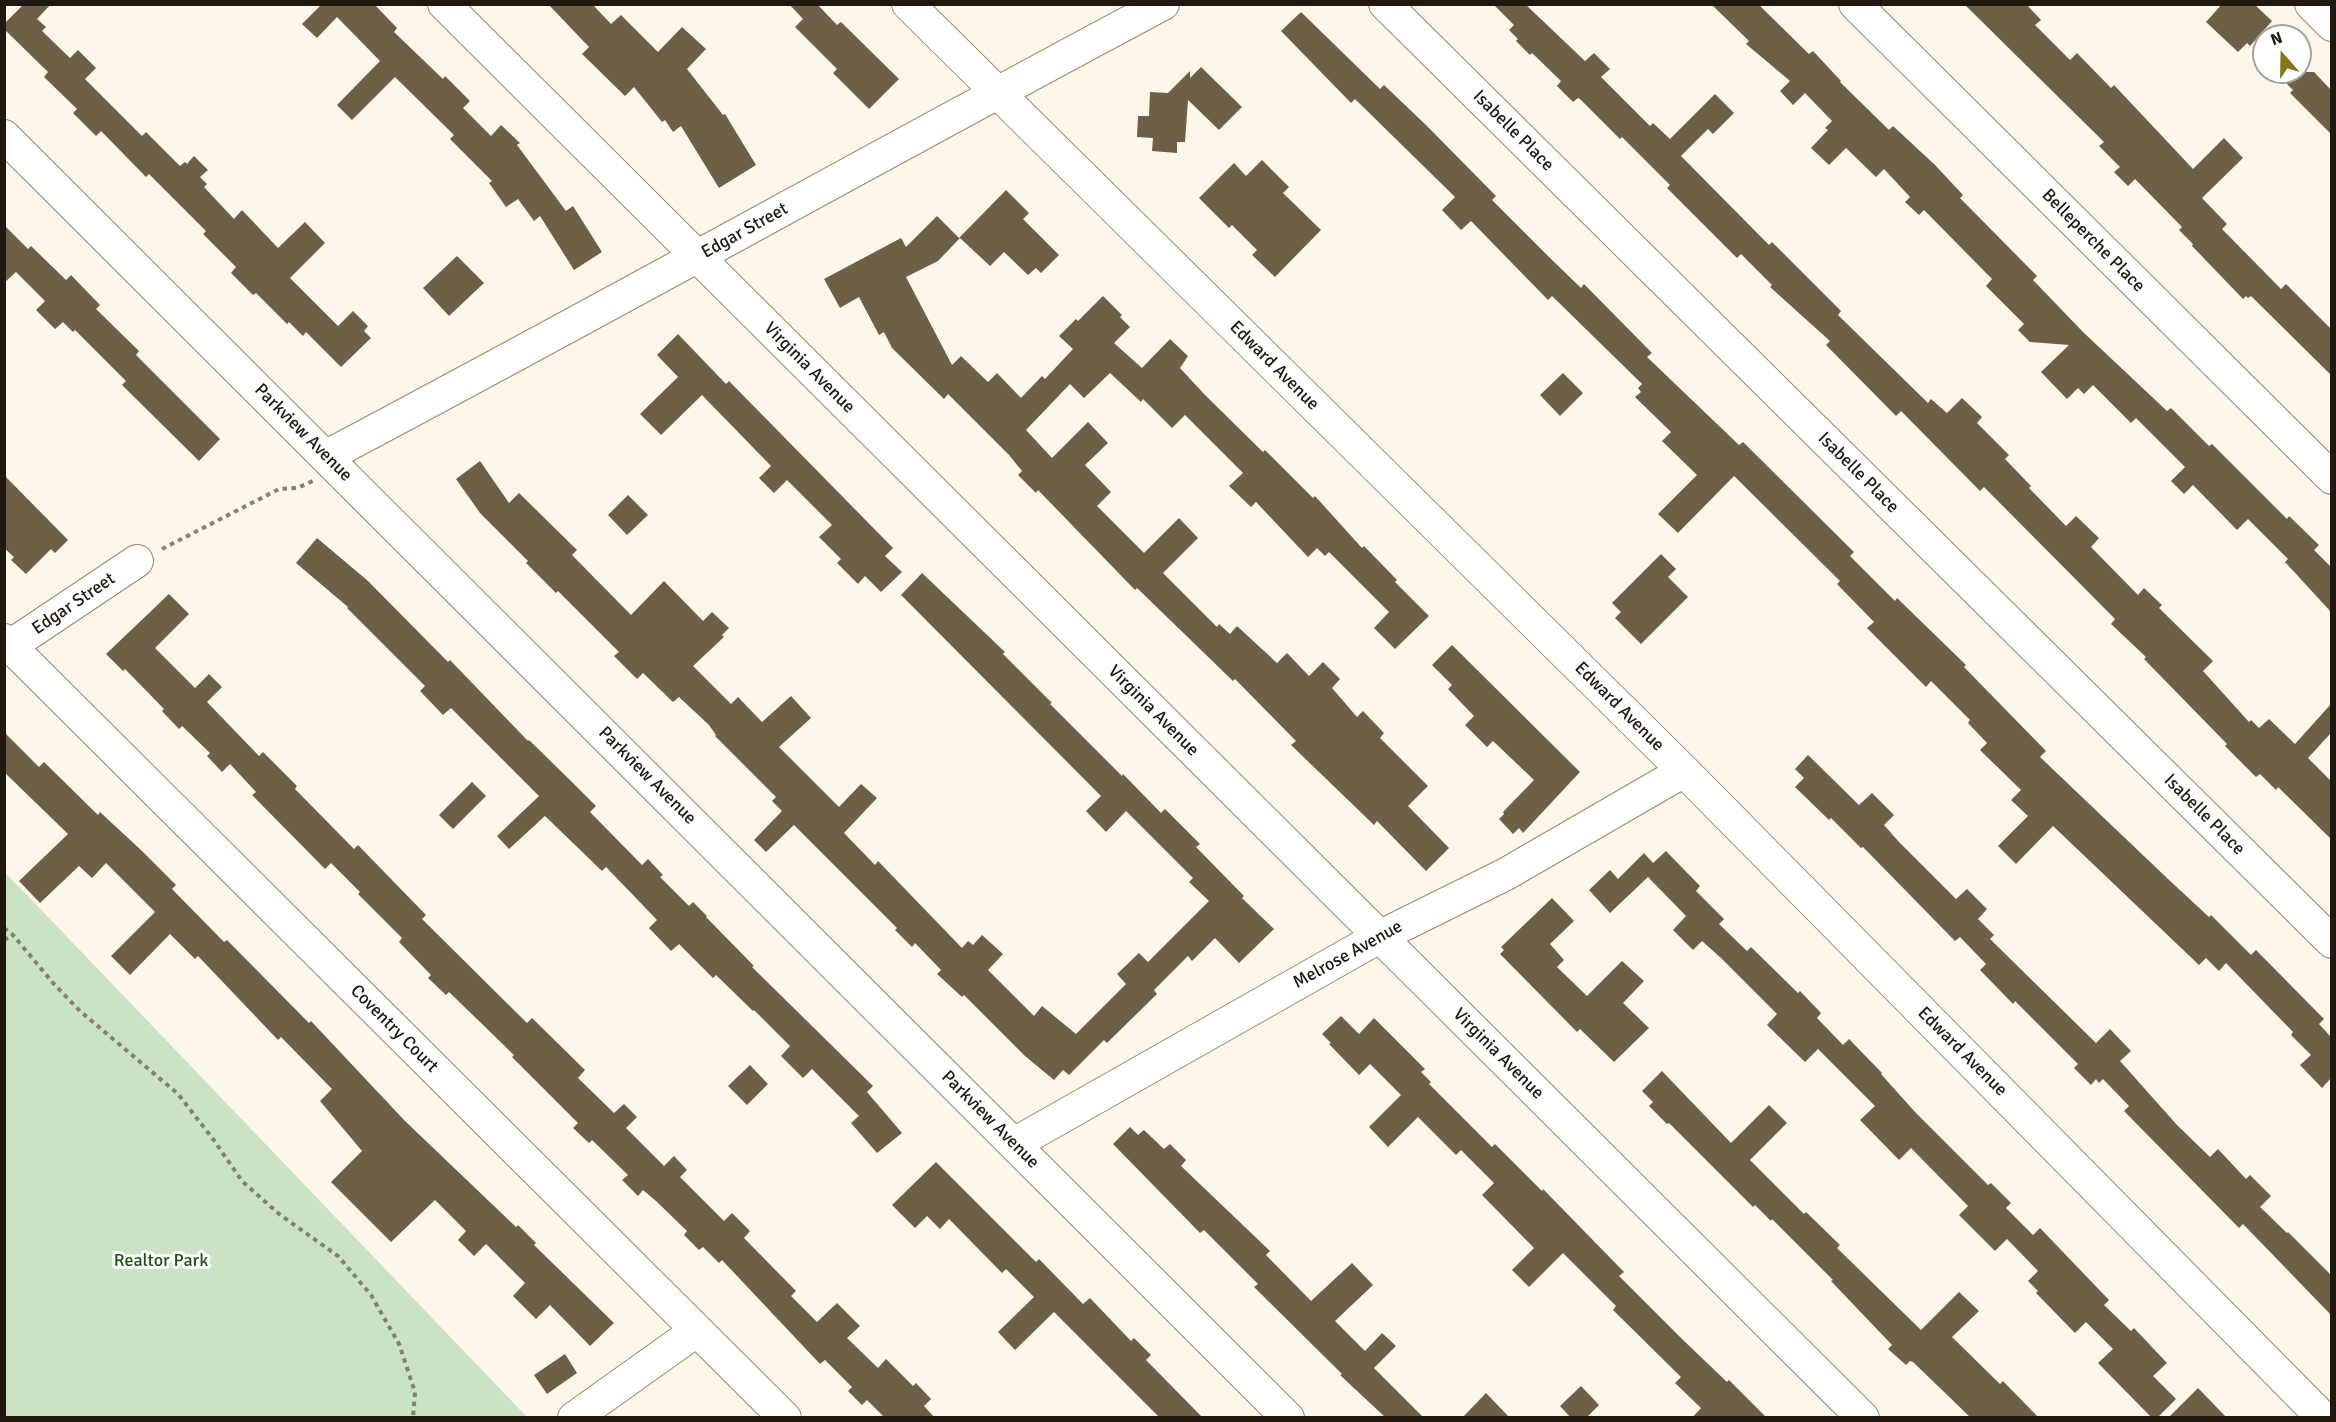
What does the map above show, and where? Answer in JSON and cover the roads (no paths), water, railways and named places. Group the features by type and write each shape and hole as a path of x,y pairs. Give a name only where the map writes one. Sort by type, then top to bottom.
{"street":[{"name":"Virginia Avenue","path":"444,4 1863,1418"},
{"name":"Edward Avenue","path":"908,4 1684,771 2323,1418"},
{"name":"Edgar Street","path":"325,467 997,92 1163,4"},
{"name":"Isabelle Place","path":"1385,4 2331,942"},
{"name":"Belleperche Place","path":"1855,4 2331,478"},
{"name":"Parkview Avenue","path":"4,136 325,467 1014,1144 1288,1418"},
{"name":"Edgar Street","path":"7,643 137,561"},
{"name":"Coventry Court","path":"7,643 785,1418"},
{"name":"Melrose Avenue","path":"1014,1144 1379,937 1506,874 1684,771"},
{"path":"574,1418 696,1330"}],"park label":[{"name":"Realtor Park","path":"161,1261"}]}
